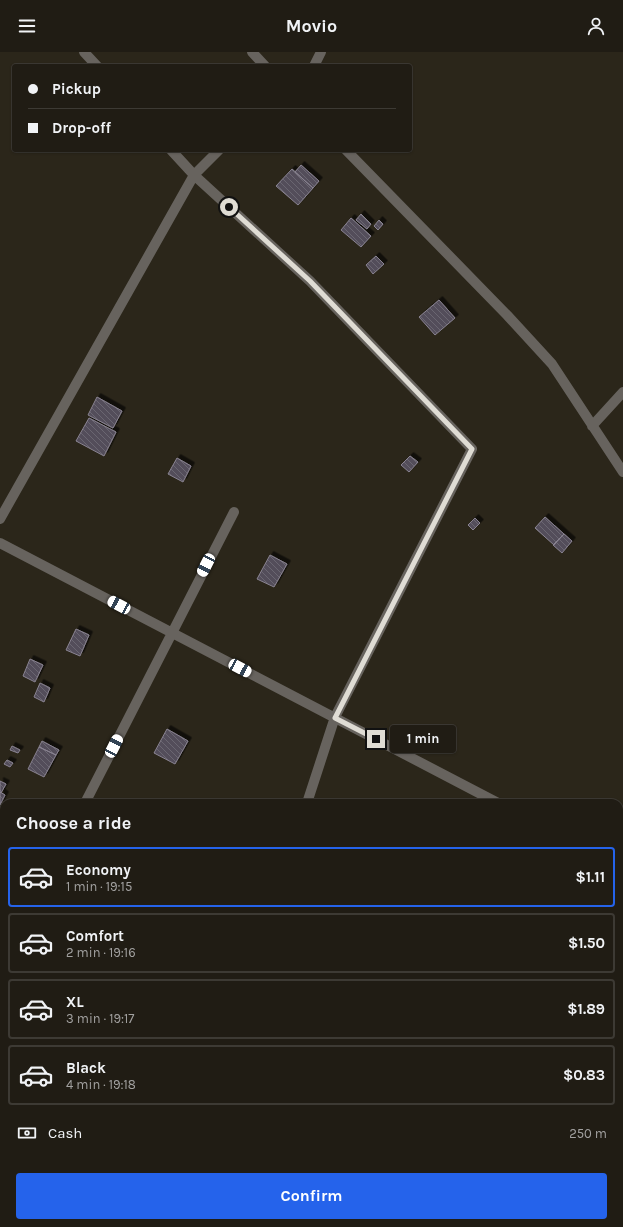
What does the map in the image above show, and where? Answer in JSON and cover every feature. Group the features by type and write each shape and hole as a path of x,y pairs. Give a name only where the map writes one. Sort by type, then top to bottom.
{"street":[{"path":"84,52 94,64"},
{"path":"252,52 263,64"},
{"path":"315,64 321,52"},
{"path":"173,152 194,175 310,281 472,449 335,718 308,799"},
{"path":"0,519 194,175 217,152"},
{"path":"348,152 507,315 552,364 623,472"},
{"path":"592,426 623,392"},
{"path":"87,799 234,512"},
{"path":"0,543 490,799"}],"building":[{"path":"301,165 319,181 313,188 295,172"},
{"path":"292,169 313,188 298,205 276,186"},
{"path":"361,214 371,224 367,229 356,220"},
{"path":"351,218 371,236 361,247 341,230"},
{"path":"379,220 383,224 378,230 374,226"},
{"path":"376,256 384,264 373,274 366,265"},
{"path":"439,300 455,318 435,335 419,317"},
{"path":"97,397 122,411 113,428 88,415"},
{"path":"89,418 116,432 104,456 76,441"},
{"path":"410,456 418,462 409,472 401,465"},
{"path":"177,458 191,466 183,482 168,474"},
{"path":"545,517 564,534 554,545 535,528"},
{"path":"475,518 480,523 473,530 468,525"},
{"path":"564,534 572,541 562,553 553,545"},
{"path":"270,555 287,564 274,587 257,579"},
{"path":"76,629 89,635 80,656 66,650"},
{"path":"30,659 43,665 35,682 23,676"},
{"path":"40,683 50,688 44,702 34,697"},
{"path":"167,729 188,741 175,764 154,753"},
{"path":"42,741 59,750 56,755 39,747"},
{"path":"12,746 20,750 18,753 10,750"},
{"path":"39,747 56,755 44,777 28,769"},
{"path":"7,760 13,763 10,767 4,764"},
{"path":"0,781 6,784 1,793 0,792"},
{"path":"0,792 5,795 3,799 0,799"}],"route":[{"path":"229,207 310,281 472,449 335,718 376,739"}]}
